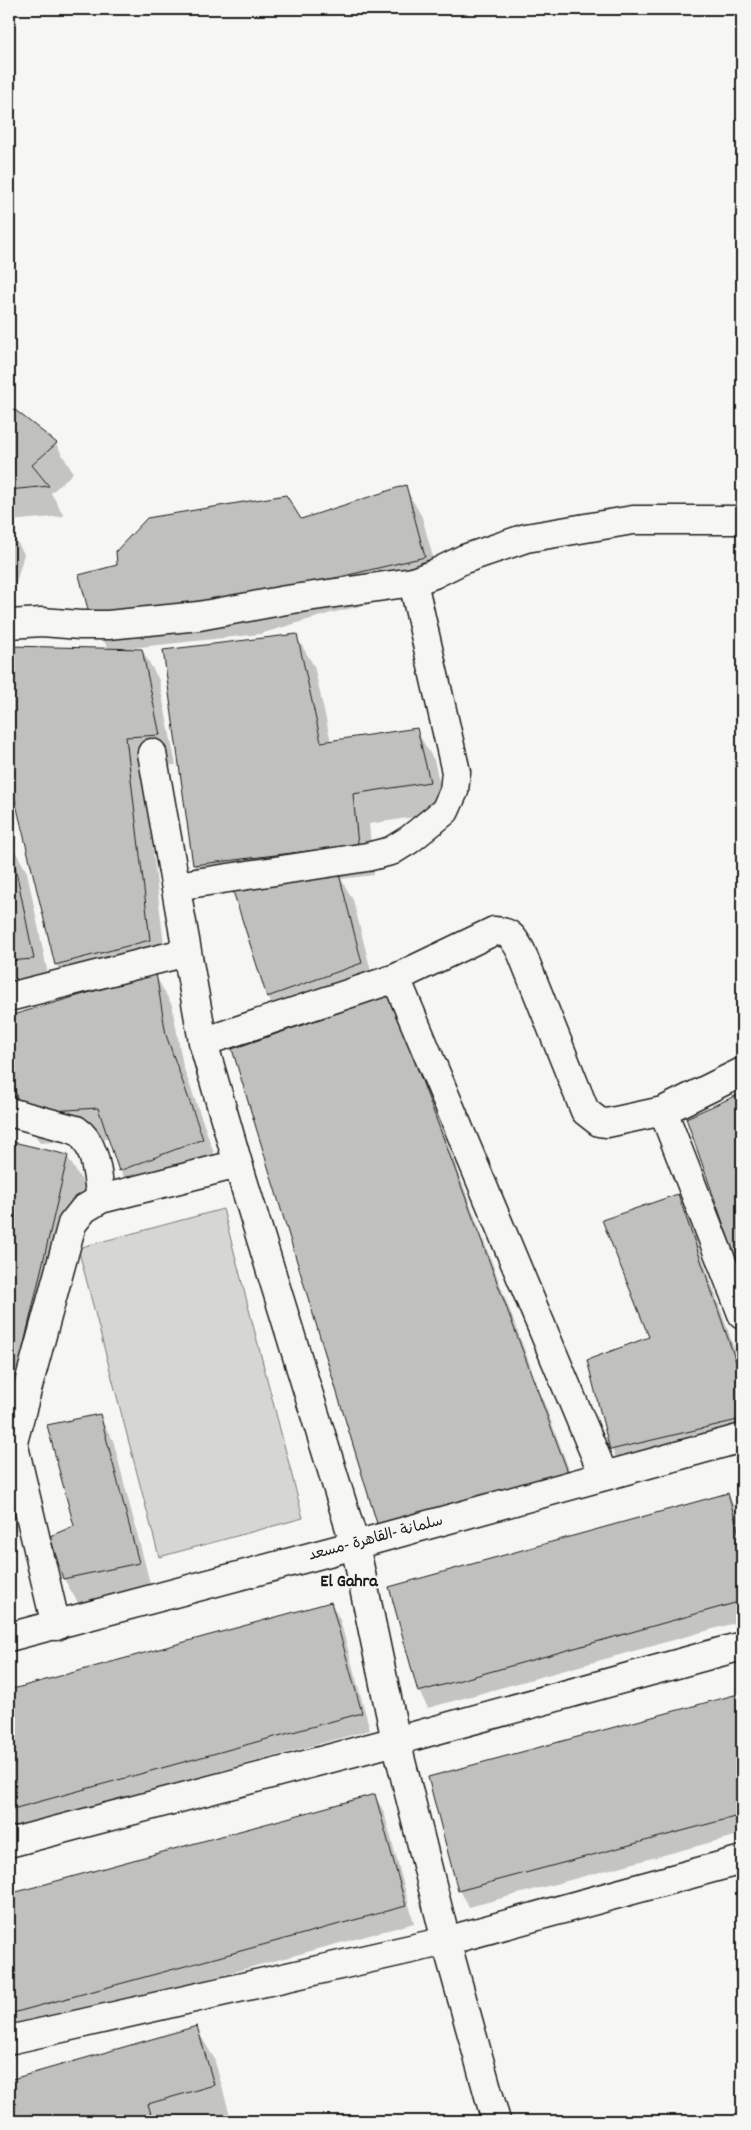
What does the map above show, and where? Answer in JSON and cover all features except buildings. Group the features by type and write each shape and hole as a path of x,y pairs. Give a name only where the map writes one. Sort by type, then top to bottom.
{"street":[{"path":"9,624 42,622 80,625 136,623 199,616 286,600 413,582 464,559 526,538 633,520 742,520"},
{"path":"176,886 368,857 391,851 409,840 445,811 454,791 456,772 413,582"},
{"path":"152,753 203,1042 238,1164 355,1545 396,1741 446,1941 496,2121"},
{"path":"203,1042 396,978 494,931 507,932 515,939 522,951 585,1111 599,1122 608,1123 663,1111 742,1072"},
{"path":"9,997 187,952"},
{"path":"396,978 604,1476"},
{"path":"663,1111 742,1314"},
{"path":"9,1112 76,1130 83,1135 92,1151 102,1200"},
{"path":"56,1626 11,1441 72,1224 84,1210 102,1200 238,1164"},
{"name":"سلمانة -القاهرة -مسعد","path":"9,1637 355,1545 742,1438"},
{"path":"9,1843 396,1741 742,1646"},
{"path":"9,2040 446,1941 742,1860"}],"shaded area":[{"path":"223,1209 303,1518 159,1557 78,1248"}],"district":[{"name":"El Gahra","path":"349,1582"}]}
